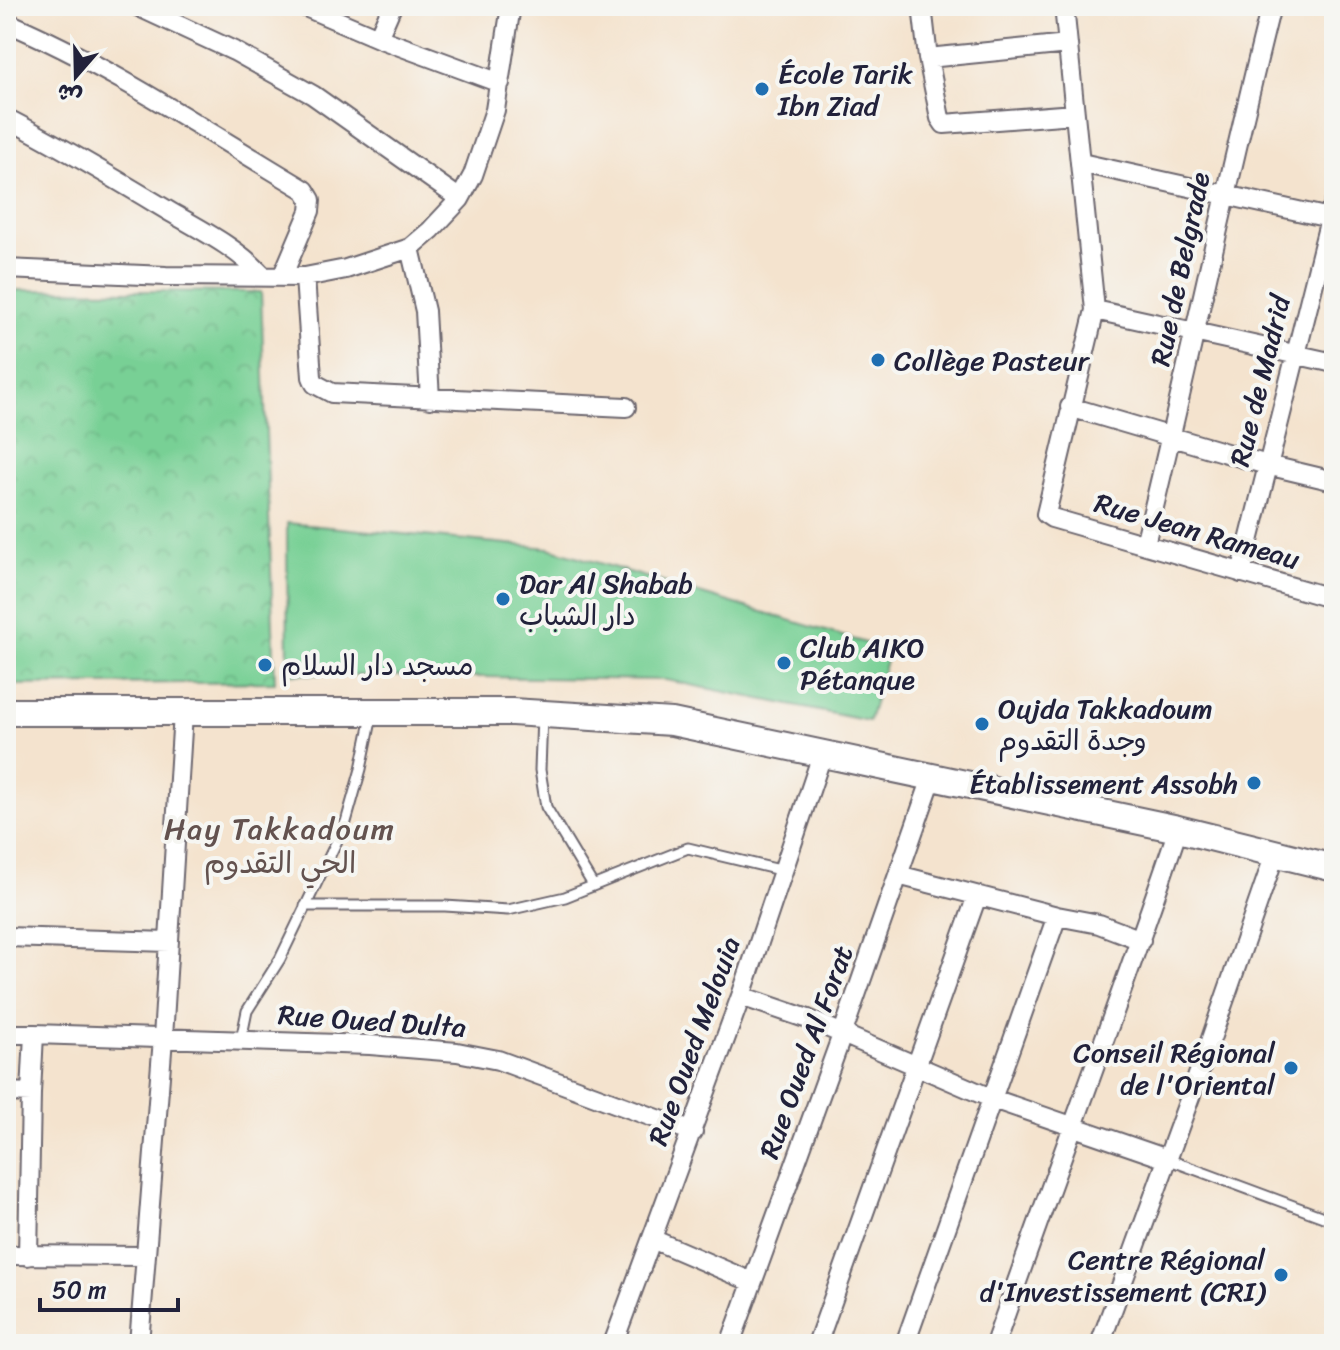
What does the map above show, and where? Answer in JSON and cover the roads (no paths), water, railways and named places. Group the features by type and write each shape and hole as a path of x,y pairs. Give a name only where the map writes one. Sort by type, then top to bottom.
{"street":[{"path":"137,6 234,51 313,95 460,199"},
{"path":"303,6 378,38 500,83"},
{"path":"378,38 392,6"},
{"path":"6,269 166,276 305,277 346,269 410,248 460,199 473,175 486,141 500,83 511,6"},
{"path":"922,6 928,58 940,118 944,124 1074,114"},
{"path":"1064,6 1095,310 1070,407 1267,465 1334,481"},
{"name":"Rue de Belgrade","path":"1145,544 1224,194 1271,6"},
{"path":"6,22 59,45 109,72 305,190 311,200 310,211 282,277"},
{"path":"928,58 1068,44"},
{"path":"6,118 64,148 223,244 251,263 262,275"},
{"path":"1081,163 1224,194 1333,213"},
{"name":"Rue de Madrid","path":"1241,573 1333,213"},
{"path":"410,248 425,311 430,399"},
{"path":"305,277 307,340 312,377 315,384 332,393 626,407"},
{"path":"1095,310 1334,363"},
{"name":"Rue Jean Rameau","path":"1070,407 1046,514 1334,599"},
{"path":"6,712 542,712 672,722 1178,829 1334,868"},
{"path":"139,1344 163,1038 183,713"},
{"name":"Rue Oued Melouia","path":"613,1344 693,1132 822,755"},
{"name":"Rue Oued Al Forat","path":"730,1344 932,778"},
{"path":"995,1344 1178,829"},
{"path":"1100,1344 1275,854"},
{"path":"898,875 1099,924 1141,940"},
{"path":"817,1344 977,896"},
{"path":"905,1344 1057,916"},
{"path":"6,937 169,942"},
{"path":"741,996 808,1019 993,1099 1167,1159"},
{"name":"Rue Oued Dulta","path":"6,1034 422,1048 498,1060 693,1132"},
{"path":"28,1256 34,1034"},
{"path":"6,1092 31,1093"},
{"path":"652,1239 752,1282"},
{"path":"6,1255 146,1256"}],"lane":[{"path":"241,1040 247,1011 280,959 346,822 373,712"},
{"path":"542,712 540,770 546,807 593,885"},
{"path":"305,906 445,906 508,910 565,897 688,848 784,871"},
{"path":"1167,1159 1334,1221"}],"place":[{"name":"École Tarik Ibn Ziad","path":"762,89"},
{"name":"Collège Pasteur","path":"878,360"},
{"name":"Dar Al Shabab دار الشباب","path":"503,599"},
{"name":"Club AIKO Pétanque","path":"784,663"},
{"name":"مسجد دار السلام","path":"265,665"},
{"name":"Oujda Takkadoum وجدة التقدوم","path":"982,724"},
{"name":"Établissement Assobh","path":"1254,783"},
{"name":"Conseil Régional de l'Oriental","path":"1291,1068"},
{"name":"Centre Régional d'Investissement (CRI)","path":"1281,1275"}],"district":[{"name":"Hay Takkadoum الحي التقدوم","path":"280,846"}]}
